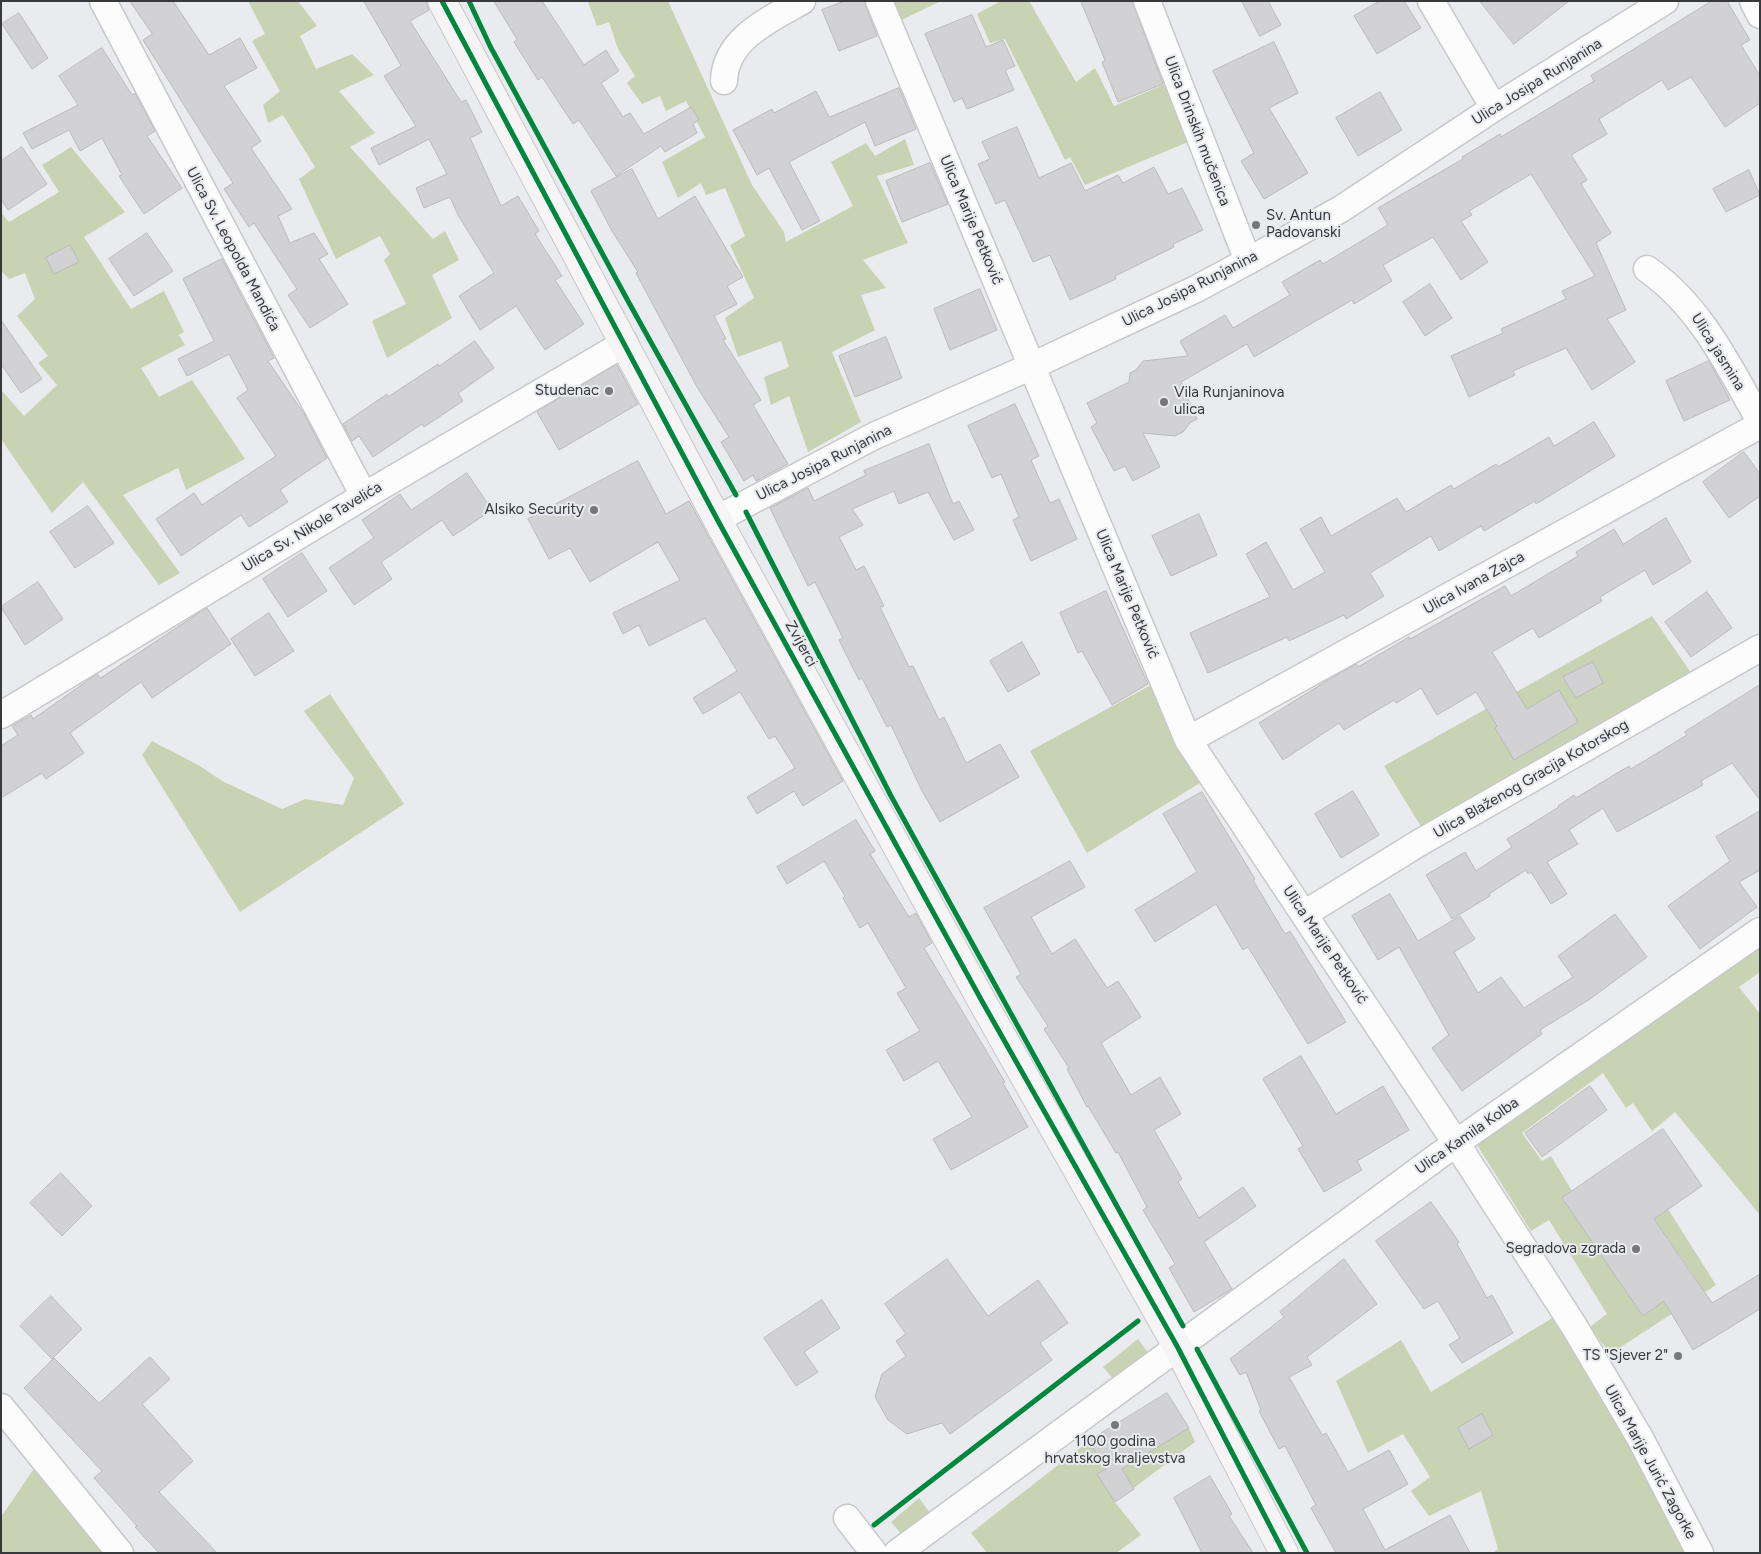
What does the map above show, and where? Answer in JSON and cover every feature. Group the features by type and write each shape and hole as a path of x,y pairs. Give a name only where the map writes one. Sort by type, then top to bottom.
{"main road":[{"name":"Zvijerci","path":"442,1 717,518 988,1012 1177,1346 1284,1553"}],"street":[{"name":"Ulica Sv. Leopolda Mandića","path":"103,1 364,496"},
{"path":"724,81 724,71 734,50 750,33 802,1"},
{"name":"Ulica Marije Petković","path":"879,1 1188,740 1456,1143"},
{"name":"Ulica Drinskih mučenica","path":"1146,1 1248,261"},
{"path":"1431,1 1494,108"},
{"name":"Ulica Josipa Runjanina","path":"717,518 874,436 1032,366 1196,289 1248,261 1341,209 1494,108 1665,1"},
{"path":"1753,1 1760,15"},
{"name":"Ulica jasmina","path":"1647,269 1667,283 1696,314 1718,347 1760,421"},
{"name":"Ulica Sv. Nikole Tavelića","path":"1,715 364,496 625,343"},
{"name":"Ulica Ivana Zajca","path":"1188,740 1760,425"},
{"name":"Ulica Blaženog Gracija Kotorskog","path":"1304,914 1419,843 1760,648"},
{"name":"Ulica Kamila Kolba","path":"897,1553 1456,1143 1760,931"},
{"name":"Ulica Marije Jurić Zagorke","path":"1456,1143 1574,1326 1640,1438 1700,1553"},
{"path":"1,1407 120,1553"},
{"path":"847,1518 874,1553"}],"green space":[{"path":"248,1 298,1 317,26 300,36 316,69 352,54 374,75 339,91 375,133 350,147 433,239 445,231 459,260 432,275 452,318 387,358 372,321 406,304 384,260 390,254 380,236 336,259 299,179 315,167 283,115 268,123 263,105 280,91 252,41 265,34"},
{"path":"668,1 752,185 784,232 786,242 853,206 831,162 866,143 875,156 905,139 914,165 877,176 908,243 863,260 886,288 861,295 875,330 832,352 861,422 808,452 789,396 771,405 764,377 789,367 781,341 738,357 725,318 754,298 730,245 745,236 725,188 706,195 701,183 678,198 662,162 705,137 686,101 666,111 660,96 642,104 627,83 635,76 618,49 609,22 597,26 588,2"},
{"path":"879,1 941,1 889,26"},
{"path":"1001,1 1029,1 1076,82 1095,68 1114,106 1177,79 1200,137 1085,185 1070,157 1065,160 1005,39 990,43 977,14"},
{"path":"71,147 125,212 84,237 131,309 164,291 184,332 179,335 185,345 141,368 159,397 192,380 245,459 186,490 178,468 123,495 180,573 159,585 83,482 52,513 1,439 1,393 3,392 24,416 57,385 38,363 48,356 17,316 35,299 25,273 9,279 1,271 1,212 9,222 59,192 42,165"},
{"path":"1652,616 1698,683 1428,838 1384,766"},
{"path":"1162,679 1211,776 1087,853 1030,751"},
{"path":"330,694 404,804 240,912 142,755 152,741 200,766 222,781 282,809 305,799 343,805 354,778 304,711"},
{"path":"1760,931 1760,972 1739,987 1760,1014 1760,1215 1675,1112 1652,1131 1633,1103 1626,1108 1603,1073 1522,1133 1542,1161 1551,1156 1572,1191 1562,1198 1643,1315 1696,1279 1654,1219 1668,1209 1716,1285 1610,1354 1590,1327 1607,1314 1549,1220 1531,1231 1474,1140"},
{"path":"1554,1317 1700,1553 1493,1553 1498,1549 1481,1491 1429,1516 1411,1491 1430,1477 1403,1434 1368,1453 1336,1381 1401,1340 1431,1392"},
{"path":"1138,1339 1148,1353 1114,1380 1103,1367"},
{"path":"1189,1428 1195,1442 1115,1502 1141,1535 1116,1553 987,1553 971,1533 1089,1441 1100,1459"},
{"path":"42,1457 114,1553 1,1553 1,1517"},
{"path":"919,1498 930,1513 902,1535 891,1522"}],"building":[{"path":"130,1 173,1 209,55 240,38 257,68 224,86 261,141 251,148 292,209 278,216 290,243 314,233 328,254 319,259 348,304 310,328 288,295 297,289 254,223 249,227 224,189 233,183 143,40 152,34"},
{"path":"364,1 426,1 429,10 410,21 461,102 466,100 482,132 470,138 501,206 518,196 539,231 535,234 562,276 555,280 584,324 545,350 516,306 480,330 459,296 494,273 458,215 450,197 424,208 416,188 447,174 429,139 379,165 371,148 416,126 384,76 401,66"},
{"path":"494,1 542,1 584,65 606,50 619,71 601,83 623,117 630,113 644,134 691,107 699,120 693,124 697,133 665,152 661,146 616,176 579,120 573,124 542,77 538,80 514,42 517,40"},
{"path":"845,1 864,1 877,36 839,51 822,10"},
{"path":"1081,1 1132,1 1163,84 1118,102 1102,62 1105,61"},
{"path":"1242,1 1268,1 1281,25 1260,36"},
{"path":"1380,1 1404,1 1421,28 1377,54 1354,16"},
{"path":"1480,1 1569,1 1514,44"},
{"path":"1712,1 1727,1 1750,40 1741,45 1760,76 1760,103 1725,127 1691,77 1668,90 1662,80 1599,119 1607,134 1571,155 1587,180 1581,184 1611,233 1596,243 1626,310 1607,319 1635,362 1592,390 1566,348 1513,371 1515,375 1469,397 1451,356 1503,333 1501,329 1566,299 1562,291 1595,276 1531,174 1469,211 1472,215 1461,221 1488,262 1461,280 1433,237 1383,265 1392,281 1354,304 1352,300 1254,357 1247,344 1181,382 1197,419 1190,423 1183,432 1175,436 1143,433 1160,467 1133,481 1125,466 1114,471 1091,427 1097,423 1087,403 1129,382 1130,373 1136,370 1143,361 1188,356 1180,341 1225,315 1233,328 1290,295 1282,282 1320,260 1323,264 1388,225 1378,208 1463,159 1462,157 1500,134 1501,137 1594,81 1591,76"},
{"path":"19,13 48,58 32,69 2,24"},
{"path":"972,15 986,47 1003,40 1015,66 1005,70 1014,90 967,109 962,98 954,102 925,34"},
{"path":"1274,42 1298,93 1269,108 1308,173 1264,199 1241,161 1254,153 1213,71"},
{"path":"102,48 132,95 135,93 155,131 147,136 182,188 144,214 119,176 122,175 102,138 80,151 69,130 32,149 23,133 78,105 59,76"},
{"path":"899,88 916,129 875,146 865,122 789,162 820,221 802,230 769,168 757,175 733,130 772,109 774,113 816,91 829,117"},
{"path":"1380,92 1402,130 1358,156 1336,118"},
{"path":"1017,127 1039,178 1071,163 1085,191 1118,175 1123,183 1154,167 1168,194 1182,188 1203,230 1173,244 1174,247 1115,276 1116,279 1070,300 1050,255 1033,262 1005,200 996,204 978,164 990,159 982,142"},
{"path":"22,147 47,184 8,210 1,199 1,161"},
{"path":"930,163 948,204 902,222 886,181"},
{"path":"632,169 658,219 695,196 743,277 727,286 737,304 714,316 726,339 723,340 761,400 753,405 788,464 756,481 753,475 744,481 721,442 729,437 697,387 636,273 638,272 612,231 591,191"},
{"path":"1749,170 1760,195 1726,212 1713,189"},
{"path":"147,233 173,271 134,296 109,259"},
{"path":"70,245 79,262 54,274 46,258"},
{"path":"222,259 274,358 268,361 304,414 327,458 280,490 288,502 249,527 241,515 181,556 156,519 194,493 202,505 276,456 237,398 248,390 229,354 187,376 178,359 214,341 183,279"},
{"path":"1430,284 1452,318 1425,336 1403,302"},
{"path":"980,289 997,330 950,350 934,309"},
{"path":"1,320 42,379 21,393 1,364"},
{"path":"886,337 902,378 855,397 839,356"},
{"path":"475,341 494,368 458,393 463,401 424,427 422,424 373,457 359,436 352,441 343,424 387,394 388,397 438,364 439,366"},
{"path":"1709,361 1730,400 1684,421 1666,381"},
{"path":"617,365 638,404 559,450 537,412"},
{"path":"1015,404 1039,456 1031,460 1050,503 1059,499 1077,539 1031,561 1013,520 1019,517 1001,474 992,478 968,426"},
{"path":"1594,422 1615,456 1536,504 1535,501 1484,531 1481,526 1439,551 1431,536 1370,573 1384,596 1346,619 1344,615 1289,641 1287,637 1208,673 1190,633 1270,597 1246,554 1266,542 1293,590 1325,572 1300,529 1321,517 1331,536 1397,498 1406,512 1451,485 1454,489 1496,464 1498,467 1549,437 1554,446"},
{"path":"929,444 953,504 959,501 974,530 954,540 928,492 899,504 894,491 852,509 863,525 839,537 856,570 864,566 884,606 880,607 909,667 913,666 939,720 944,717 966,763 1000,744 1019,777 940,822 921,789 891,725 887,727 862,678 859,680 839,640 843,638 815,582 808,586 770,508 808,488 814,501 866,475 864,471"},
{"path":"1744,452 1760,474 1760,496 1729,518 1703,482"},
{"path":"638,461 666,514 689,501 843,781 803,806 794,791 757,814 747,797 795,768 775,736 769,739 740,692 703,714 693,698 737,671 705,618 649,646 639,625 623,634 613,613 680,580 658,542 590,582 570,548 549,559 528,519"},
{"path":"467,473 492,510 453,536 442,520 381,562 392,579 354,605 329,568 374,538 362,520 400,494 411,510"},
{"path":"88,506 114,543 75,568 50,532"},
{"path":"1199,514 1217,555 1171,576 1152,536"},
{"path":"1666,518 1691,562 1653,585 1645,570 1600,597 1602,601 1539,638 1533,628 1492,652 1527,709 1559,690 1578,722 1514,760 1495,728 1497,726 1476,692 1437,715 1421,688 1396,703 1394,700 1344,730 1339,723 1283,760 1259,723 1356,664 1358,667 1409,637 1410,639 1505,586 1511,596 1578,556 1576,552 1614,529 1623,544"},
{"path":"302,553 327,591 288,617 263,579"},
{"path":"38,582 63,619 25,645 1,607"},
{"path":"1106,591 1148,684 1112,705 1082,651 1078,653 1060,613"},
{"path":"1707,592 1732,628 1691,657 1665,622"},
{"path":"207,608 231,644 152,698 141,682 70,733 84,753 46,779 42,773 1,798 1,746 18,735 12,726 31,715 33,719 97,674 100,678"},
{"path":"269,613 294,651 255,676 231,639"},
{"path":"1022,642 1040,674 1008,692 990,661"},
{"path":"1593,662 1603,683 1576,698 1563,677"},
{"path":"1760,685 1760,800 1732,763 1701,781 1703,785 1617,832 1603,808 1569,830 1578,844 1547,862 1567,894 1551,904 1531,872 1528,874 1526,870 1489,894 1490,896 1452,919 1426,875 1465,852 1476,871 1512,847 1507,839 1559,807 1574,795 1576,798 1629,766 1631,769 1687,735 1685,732"},
{"path":"1353,791 1379,835 1341,858 1315,814"},
{"path":"1202,792 1255,879 1253,880 1285,934 1290,931 1346,1022 1308,1044 1248,947 1243,950 1216,904 1155,942 1135,910 1197,872 1163,814"},
{"path":"1760,811 1760,870 1739,882 1757,907 1700,949 1668,906 1730,861 1716,837"},
{"path":"856,820 875,851 870,854 909,917 916,913 932,943 924,948 1005,1082 1003,1083 1028,1127 951,1170 933,1139 972,1117 938,1061 904,1081 886,1050 920,1031 897,993 906,988 868,923 860,928 843,898 845,896 824,861 787,884 777,867"},
{"path":"1070,861 1085,887 1031,917 1052,954 1075,939 1107,988 1118,981 1141,1017 1101,1043 1131,1095 1160,1077 1181,1114 1154,1130 1182,1179 1178,1182 1199,1218 1243,1187 1256,1206 1204,1242 1232,1289 1194,1312 1169,1268 1175,1264 1143,1210 1147,1207 1118,1152 1116,1153 1087,1107 1067,1069 1069,1068 1044,1029 1048,1026 1016,977 1021,974 984,908"},
{"path":"1390,894 1418,941 1460,916 1475,939 1454,952 1478,993 1501,977 1524,1008 1573,977 1558,956 1615,914 1647,957 1590,999 1540,1030 1542,1034 1462,1091 1432,1048 1449,1035 1399,947 1378,960 1352,916"},
{"path":"1301,1056 1336,1114 1383,1086 1409,1130 1357,1161 1362,1170 1324,1192 1298,1149 1303,1146 1263,1079"},
{"path":"1590,1086 1607,1110 1542,1157 1525,1133"},
{"name":"Segradova zgrada","path":"1663,1129 1702,1186 1654,1219 1712,1303 1760,1274 1760,1309 1693,1350 1664,1301 1643,1316 1562,1198"},
{"path":"61,1173 92,1206 62,1236 30,1203"},
{"path":"1431,1202 1459,1242 1457,1244 1487,1298 1492,1295 1513,1333 1462,1363 1449,1345 1460,1338 1438,1301 1424,1309 1376,1241"},
{"path":"947,1259 988,1316 1038,1280 1068,1323 1040,1343 1052,1360 950,1434 942,1423 907,1434 888,1420 875,1397 882,1374 906,1356 896,1341 906,1334 885,1304"},
{"path":"1344,1259 1377,1304 1307,1357 1312,1365 1289,1377 1322,1435 1326,1433 1348,1472 1389,1450 1408,1484 1363,1509 1385,1550 1450,1515 1470,1553 1336,1553 1311,1508 1316,1505 1285,1446 1279,1449 1259,1411 1261,1410 1246,1372 1240,1375 1230,1359 1284,1317 1280,1312"},
{"path":"51,1296 82,1329 52,1359 20,1326"},
{"path":"822,1300 840,1328 804,1352 818,1372 796,1386 764,1338"},
{"path":"150,1357 170,1379 142,1404 193,1461 159,1492 217,1553 159,1553 94,1478 102,1471 24,1388 54,1358 99,1403"},
{"path":"1167,1393 1189,1428 1122,1469 1134,1489 1115,1502 1097,1474 1106,1469 1089,1441"},
{"path":"1482,1414 1493,1435 1469,1449 1458,1428"},
{"path":"1210,1476 1232,1514 1229,1516 1253,1553 1202,1553 1174,1498"}],"cycle path":[{"path":"442,1 717,519 983,1003 1177,1346 1284,1553"},
{"path":"469,1 490,46 628,301 736,495"},
{"path":"746,512 891,796 1183,1326"},
{"path":"874,1525 1138,1321"},
{"path":"1197,1349 1307,1553"}],"place":[{"name":"Sv. Antun Padovanski","path":"1256,225"},
{"name":"Studenac","path":"609,391"},
{"name":"Vila Runjaninova ulica","path":"1164,402"},
{"name":"Alsiko Security","path":"594,510"},
{"name":"Segradova zgrada","path":"1636,1249"},
{"name":"TS \"Sjever 2\"","path":"1678,1356"},
{"name":"1100 godina hrvatskog kraljevstva","path":"1115,1425"}]}
